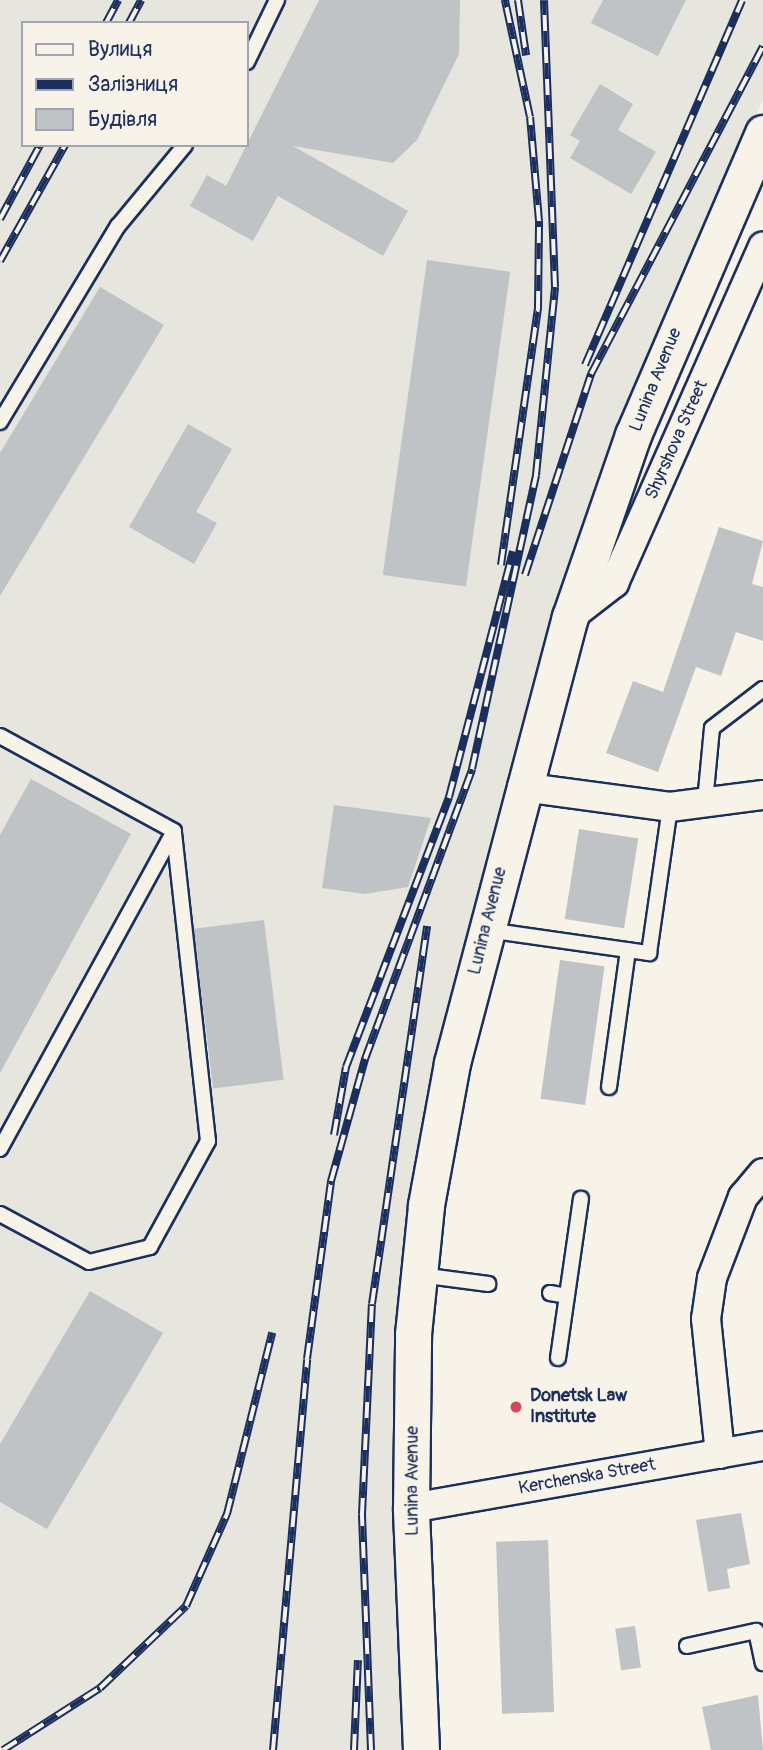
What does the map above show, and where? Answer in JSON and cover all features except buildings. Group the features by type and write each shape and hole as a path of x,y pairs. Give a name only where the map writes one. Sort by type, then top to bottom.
{"street":[{"name":"Lunina Avenue","path":"421,1750 411,1508 419,1275 452,1063 522,787 570,617 634,435 763,133"},
{"name":"Shyrshova Street","path":"570,617 614,583 763,246"},
{"path":"522,787 670,807 763,795"},
{"path":"719,1454 706,1319 712,1278 743,1197 763,1173"},
{"name":"Kerchenska Street","path":"411,1508 763,1446"}],"lane":[{"path":"248,59 277,0"},
{"path":"0,422 118,226 184,147"},
{"path":"705,802 712,728 763,689"},
{"path":"0,736 174,831"},
{"path":"486,930 649,953 670,807"},
{"path":"0,1149 174,831"},
{"path":"0,1214 89,1262 150,1247 208,1140 174,831"},
{"path":"609,1087 628,950"},
{"path":"558,1358 581,1199"},
{"path":"419,1275 488,1284"},
{"path":"550,1293 567,1296"},
{"path":"687,1646 756,1631 763,1663"}],"shaded area":[{"path":"0,0 763,0 763,100 678,282 555,612 436,1060 395,1468 401,1750 0,1750"}],"railway":[{"path":"107,21 118,0"},
{"path":"130,21 141,0"},
{"path":"501,565 538,307 539,221 530,117 505,0"},
{"path":"518,0 526,55"},
{"path":"273,1750 307,1359 331,1181 365,1059 472,769 536,475 555,287 544,0"},
{"path":"585,365 742,0"},
{"path":"525,575 591,374 763,46"},
{"path":"0,219 39,147"},
{"path":"0,261 64,147"},
{"path":"334,1135 346,1067 449,797 513,551"},
{"path":"371,1750 362,1514 372,1304 427,926"},
{"path":"3,1750 100,1688 186,1606 227,1514 272,1333"},
{"path":"354,1750 358,1660"}],"place":[{"name":"Donetsk Law Institute","path":"516,1407"}]}
